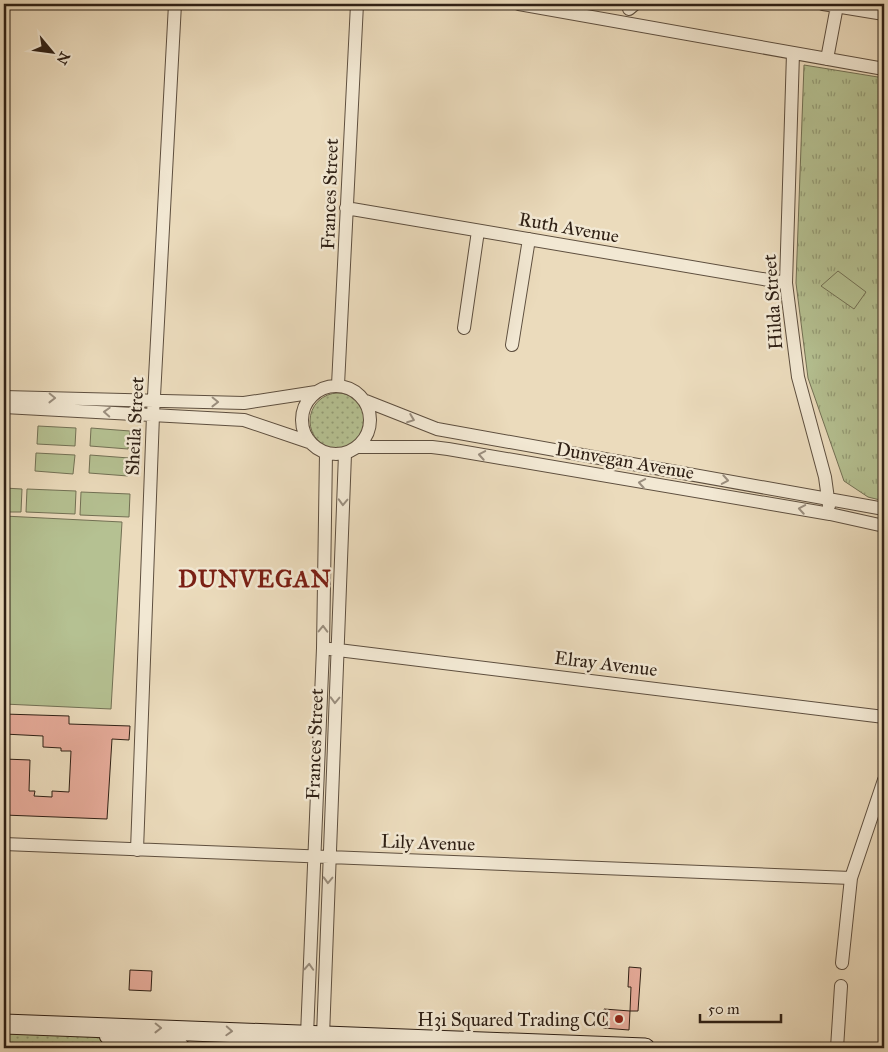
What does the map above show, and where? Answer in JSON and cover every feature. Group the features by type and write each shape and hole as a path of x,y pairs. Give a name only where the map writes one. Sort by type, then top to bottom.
{"main road":[{"path":"4,1024 74,1026 315,1042 645,1048"},
{"path":"74,1026 149,1045 180,1048"}],"street":[{"name":"Sheila Street","path":"137,850 153,415 175,4"},
{"name":"Frances Street","path":"338,385 357,4"},
{"path":"519,4 884,69"},
{"path":"823,4 884,14"},
{"path":"828,59 838,6"},
{"name":"Hilda Street","path":"793,53 786,283 798,377 825,477 830,514"},
{"name":"Ruth Avenue","path":"346,208 786,283"},
{"path":"464,328 478,231"},
{"path":"512,345 529,240"},
{"path":"4,397 244,403 316,392 338,385 359,393 366,401 371,421 365,440 358,447 345,454 326,453 309,442 244,420 4,407"},
{"path":"309,442 303,427 303,410 308,400 316,392"},
{"name":"Dunvegan Avenue","path":"366,401 437,430 829,500 884,508"},
{"path":"244,403 244,420"},
{"path":"432,447 437,430"},
{"path":"511,460 515,443"},
{"name":"Dunvegan Avenue","path":"358,447 432,447 830,514 884,526"},
{"name":"Frances Street","path":"315,1042 315,856 326,453"},
{"name":"Frances Street","path":"315,1042 329,857 345,454"},
{"path":"598,475 601,458"},
{"path":"675,488 678,472"},
{"name":"Elray Avenue","path":"322,648 884,717"},
{"path":"842,963 851,878 884,780"},
{"name":"Lily Avenue","path":"4,844 851,878"},
{"path":"837,1048 841,986"}],"green space":[{"path":"804,65 884,78 884,501 868,497 844,481 808,378 796,283"},
{"path":"838,271 866,292 854,309 821,286"},
{"path":"338,393 353,398 361,406 366,421 361,436 353,444 338,449 323,444 315,436 310,421 315,406 323,398"},
{"path":"38,426 76,428 75,446 37,444"},
{"path":"91,428 130,431 128,449 90,446"},
{"path":"36,453 75,455 73,474 35,471"},
{"path":"90,455 129,458 128,476 89,473"},
{"path":"4,488 22,489 21,512 4,512"},
{"path":"27,489 76,491 75,514 26,512"},
{"path":"81,492 130,494 129,517 80,515"},
{"path":"4,516 122,522 111,709 4,704"},
{"path":"6,1032 82,1034 146,1048 8,1048"}],"building":[{"path":"4,714 69,716 69,724 130,726 129,740 112,739 107,819 4,815 4,759 30,760 29,791 35,791 34,796 52,797 52,791 69,792 71,751 61,751 61,748 43,747 43,736 4,734"},
{"path":"629,967 641,968 638,1011 630,1011 631,987 628,987"},
{"path":"130,970 152,971 151,991 129,990"},
{"path":"604,1009 630,1011 629,1030 603,1028"}],"place":[{"name":"H3i Squared Trading CC","path":"619,1019"}],"district":[{"name":"DUNVEGAN","path":"255,579"}]}
